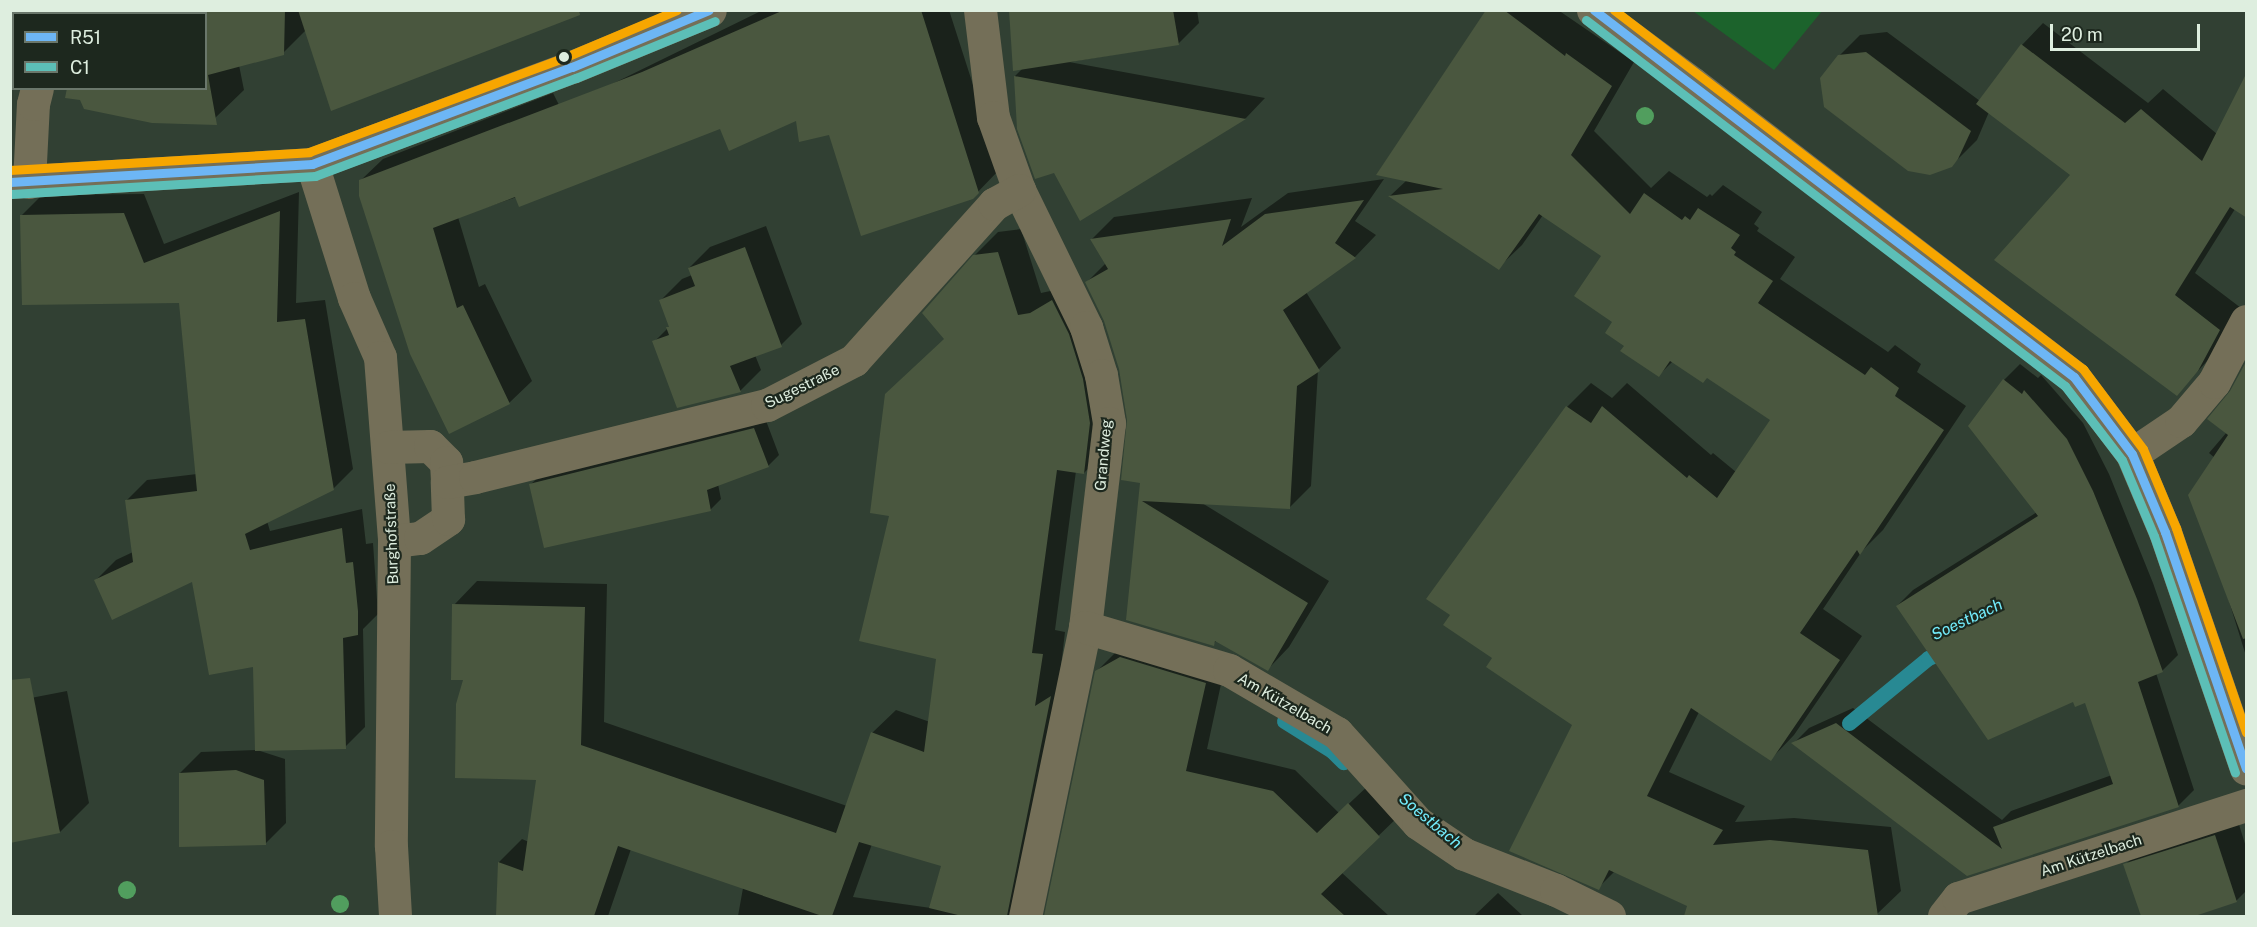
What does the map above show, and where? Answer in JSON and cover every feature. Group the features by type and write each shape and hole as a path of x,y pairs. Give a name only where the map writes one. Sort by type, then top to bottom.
{"street":[{"path":"36,90 20,182 312,164 572,67 710,10"},
{"name":"Grandweg","path":"980,10 993,117 1019,190 1086,327 1101,375 1109,423 1085,627 1025,916"},
{"path":"1593,10 1692,83 2074,377 2132,454 2165,532 2247,768"},
{"name":"Burghofstraße","path":"312,164 354,298 380,357 394,541 391,846 395,916"},
{"name":"Sugestraße","path":"447,482 767,405 854,360 994,204 1019,190"},
{"path":"2132,454 2181,421 2214,382 2247,321"},
{"path":"388,447 430,446 446,462 448,519 420,538 394,541"},
{"name":"Am Kützelbach","path":"1085,627 1228,670 1337,733 1418,823 1464,854 1556,890 1609,916"},
{"name":"Am Kützelbach","path":"1944,916 1958,898 2247,805"}],"green space":[{"path":"1693,11 1822,11 1774,70"}],"building":[{"path":"84,10 285,10 284,55 208,75 217,125 152,123 84,109 80,100 65,98 67,90 207,90 207,12 84,12"},
{"path":"298,10 579,10 580,15 331,111"},
{"path":"784,10 921,10 979,193 973,199 861,236 829,135 799,142 796,121 729,151 720,129 519,207 515,197 433,228 457,308 463,305 510,404 449,434 410,354 359,196 359,180 642,72"},
{"path":"1009,10 1173,10 1179,45 1013,71"},
{"path":"1486,10 1504,10 1565,56 1566,53 1612,86 1571,155 1630,214 1644,193 1682,220 1685,216 1690,220 1698,208 1740,235 1731,248 1736,252 1734,255 1773,281 1758,303 1865,375 1871,367 1899,388 1895,396 1944,430 1860,555 1857,550 1800,633 1840,660 1771,761 1691,708 1647,796 1723,830 1713,845 1770,840 1868,850 1878,916 1684,916 1687,906 1609,870 1599,890 1509,851 1572,725 1486,667 1492,658 1443,625 1450,615 1426,599 1566,406 1591,423 1602,406 1687,478 1689,475 1717,498 1770,420 1707,378 1703,383 1670,361 1659,377 1620,351 1624,346 1605,333 1612,322 1574,296 1601,256 1539,214 1499,270 1388,196 1443,189 1376,175"},
{"path":"2021,44 2125,123 2141,109 2202,161 2247,72 2247,218 2230,207 2175,295 2220,330 2198,371 2177,396 1994,260 2070,175 1976,104"},
{"path":"1866,52 1971,131 1952,167 1930,175 1908,171 1824,107 1820,78 1838,55"},
{"path":"1014,76 1246,119 1080,221 1054,173 1035,179 1017,129"},
{"path":"1364,200 1335,243 1356,258 1283,310 1320,371 1297,386 1290,509 1142,501 1308,603 1268,671 1215,641 1214,646 1126,620 1140,483 1121,480 1127,420 1119,369 1104,321 1085,282 1108,269 1090,239 1231,219 1222,246 1265,214"},
{"path":"280,211 277,322 305,319 334,490 245,534 250,550 342,528 346,563 353,562 358,611 358,635 343,638 346,749 255,751 253,667 209,675 192,582 112,620 94,580 133,562 125,500 197,491 179,303 22,305 20,215 124,213 144,263"},
{"path":"745,247 782,347 730,366 741,392 677,408 652,341 669,335 666,327 669,327 659,300 695,286 688,268"},
{"path":"998,252 1018,315 1030,313 1052,300 1069,334 1083,379 1090,423 1084,474 1057,470 1032,653 1043,654 1035,706 1051,696 1007,916 962,916 929,908 941,866 859,842 832,916 822,916 618,846 594,916 496,916 498,862 523,871 536,780 455,778 456,704 463,680 451,680 452,604 585,607 581,745 836,833 871,732 924,752 936,659 859,641 889,516 870,513 885,394 944,339 922,313 973,255"},
{"path":"2247,360 2247,638 2243,639 2188,495 2228,435 2207,419 2230,391"},
{"path":"2003,379 2022,394 2024,390 2067,439 2093,491 2137,599 2163,672 2138,682 2179,807 1967,876 1791,743 1836,723 2002,849 1993,827 2113,784 2085,703 2075,707 2073,702 1988,740 1896,606 2038,516 1968,426"},
{"path":"754,428 769,467 707,490 711,511 544,548 529,484"},
{"path":"1120,657 1206,683 1186,771 1273,791 1317,833 1348,803 1380,837 1321,894 1345,916 1044,916 1095,671"},
{"path":"30,678 60,833 10,843 10,680"},
{"path":"236,770 264,780 266,845 179,847 179,773"},
{"path":"2215,835 2237,902 2195,916 2141,916 2123,864"}],"waterway":[{"name":"Soestbach","path":"1849,723 1928,658 1948,650"},
{"name":"Soestbach","path":"1284,721 1332,751 1343,762"}],"transit line":[{"path":"10,170 309,152 568,56 677,10"},
{"name":"R51","path":"10,182 312,164 572,67 709,10"},
{"name":"R51","path":"1594,10 2074,377 2132,454 2165,532 2246,768"},
{"path":"1614,10 2083,369 2143,449 2176,528 2246,732"},
{"name":"C1","path":"1586,20 2065,386 2122,460 2154,536 2235,772"},
{"name":"C1","path":"11,194 315,176 576,78 715,21"}]}
